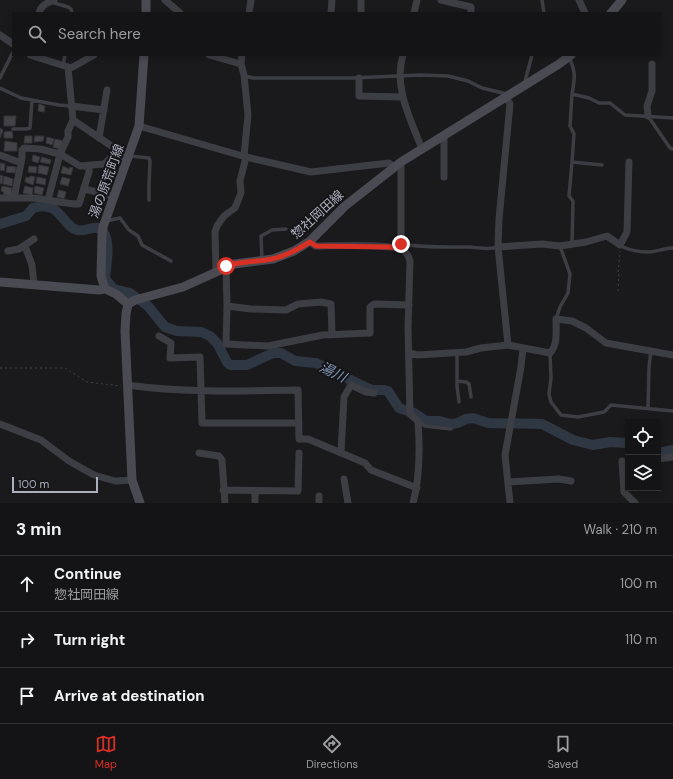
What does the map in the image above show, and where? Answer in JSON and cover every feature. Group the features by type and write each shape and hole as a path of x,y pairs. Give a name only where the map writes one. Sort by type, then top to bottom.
{"main road":[{"path":"146,0 146,12"},
{"path":"612,12 622,0"},
{"name":"湯の原荒町線","path":"105,289 101,276 102,235 139,126 144,56"},
{"name":"惣社岡田線","path":"128,304 135,300 183,287 226,266 283,256 294,251 310,242 345,206 398,165 570,56"},
{"path":"0,282 34,286 99,290 105,289 116,294 128,304 125,331 132,453 132,480 140,503"}],"street":[{"path":"166,0 179,12"},
{"path":"249,12 251,0"},
{"path":"331,12 332,0"},
{"path":"361,0 361,12"},
{"path":"414,12 417,0"},
{"path":"441,0 471,7 471,12"},
{"path":"579,0 585,12"},
{"path":"40,12 43,5 53,1"},
{"path":"0,35 12,43"},
{"path":"38,56 71,68 92,56"},
{"path":"213,56 241,64"},
{"path":"216,271 215,232 224,216 234,208 241,193 240,181 245,157 248,115 244,75 241,64 242,56"},
{"path":"403,56 400,75 402,97 422,149"},
{"path":"648,116 647,106 652,91 652,64"},
{"path":"48,200 60,154 68,137 68,131 73,120 65,66"},
{"path":"359,78 359,96 402,97"},
{"path":"99,138 107,90"},
{"path":"508,96 510,104 498,247 508,345"},
{"path":"71,106 104,110"},
{"path":"73,120 112,147 117,155 129,157"},
{"path":"139,126 245,157 311,172 389,163 398,165 400,247"},
{"path":"444,135 444,176"},
{"path":"14,198 22,150 24,148 40,149 60,154 80,166 104,164 116,153"},
{"path":"0,155 21,163"},
{"path":"498,247 542,244 560,246 572,245 607,236 620,245 627,232 629,162"},
{"path":"0,198 32,198 60,201 66,204 79,204 89,172 89,166"},
{"path":"84,189 115,196"},
{"path":"8,251 19,249 34,239"},
{"path":"310,242 316,246 400,247 409,256 408,328 410,414 418,421 419,452 417,488 413,503"},
{"path":"25,246 32,265 34,286"},
{"path":"226,266 226,344 268,346 323,335 370,333 370,307 374,304 409,305"},
{"path":"227,306 251,309 286,310 298,304 321,302 330,304 332,334"},
{"path":"409,353 418,355 457,353 508,345 550,353 555,344 556,319 572,321 586,328 606,343 673,355"},
{"path":"159,336 171,343 170,358 200,357 202,423 299,423"},
{"path":"510,503 505,455 523,348"},
{"path":"342,453 344,397 351,385 366,392 374,393"},
{"path":"127,386 202,391 298,390 299,439 308,439 342,453 365,463 371,470 417,488"},
{"path":"0,424 41,440 69,461 94,475 115,481 132,480"},
{"path":"223,490 298,491 299,453"},
{"path":"200,454 220,456 222,460 225,503"},
{"path":"661,459 673,457"},
{"path":"622,461 624,492 635,503"},
{"path":"344,479 348,503"},
{"path":"508,482 559,479 572,481"},
{"path":"255,491 255,503"}],"lane":[{"path":"542,0 544,12"},
{"path":"53,1 58,5 69,8 72,12"},
{"path":"0,78 12,54"},
{"path":"65,56 65,66"},
{"path":"524,86 524,79 532,56"},
{"path":"570,56 575,75 570,126 574,134 569,196 572,200 572,245"},
{"path":"244,75 252,78 359,78 400,75 448,76 468,81 482,88 508,96"},
{"path":"0,88 20,98 71,106"},
{"path":"572,94 589,98 599,103 610,103 625,114 673,118"},
{"path":"13,129 30,128 32,100"},
{"path":"648,116 670,148 673,149"},
{"path":"129,157 149,158 150,160 149,200"},
{"path":"572,162 602,165"},
{"path":"106,221 120,218 129,230 138,236 142,245 171,261"},
{"path":"262,260 261,236 272,230 286,229"},
{"path":"620,245 624,248 648,252 665,248 673,248"},
{"path":"556,319 560,307 568,293 570,274 560,246"},
{"path":"400,247 491,249 498,247"},
{"path":"648,408 651,350"},
{"path":"457,353 459,402"},
{"path":"550,353 551,382 549,394 551,402 561,415 578,416 604,412 611,405 673,411"},
{"path":"457,381 466,382 469,384 470,397"},
{"path":"418,421 425,426 451,429"}],"path":[{"path":"618,291 620,245"},
{"path":"0,368 65,368 87,382 127,386"}],"building":[{"path":"39,104 45,106 44,112 38,111"},
{"path":"4,116 16,116 15,126 4,126"},
{"path":"0,128 3,130 0,138"},
{"path":"12,131 13,138 4,138 4,132"},
{"path":"25,136 32,136 32,143 24,143"},
{"path":"35,136 44,136 43,141 34,142"},
{"path":"47,137 54,139 52,145 46,143"},
{"path":"55,139 63,141 60,149 53,147"},
{"path":"5,141 17,143 17,151 4,151"},
{"path":"33,155 40,157 38,163 32,161"},
{"path":"42,157 51,160 50,164 40,162"},
{"path":"0,163 5,164 4,171 0,170"},
{"path":"39,165 49,167 47,175 38,173"},
{"path":"7,166 16,167 15,173 6,172"},
{"path":"29,166 37,167 36,173 28,172"},
{"path":"63,166 69,169 70,167 73,168 71,175 61,173"},
{"path":"0,175 3,176 2,184 0,183"},
{"path":"4,176 13,179 12,186 3,184"},
{"path":"30,176 35,177 33,185 25,182 26,177 29,178"},
{"path":"37,177 46,179 45,185 36,183"},
{"path":"62,177 70,179 68,186 60,184"},
{"path":"2,186 12,188 11,196 3,194 4,192 1,191"},
{"path":"25,186 33,188 32,195 23,193"},
{"path":"35,186 44,188 42,195 34,193"},
{"path":"59,190 66,192 64,199 57,197"}],"waterway":[{"name":"湯川","path":"0,224 26,216 33,208 42,206 55,210 72,228 77,230 99,228 105,235 107,245 105,279 114,289 130,293 148,306 165,327 177,331 201,332 210,336 217,343 230,365 247,365 273,353 281,353 295,361 316,363 372,390 388,391 399,408 414,413 426,421 439,421 452,424 473,418 488,423 542,424 573,440 593,445 610,442 625,443"},
{"name":"湯川","path":"661,452 673,450"}],"route":[{"path":"226,266 244,262 273,259 294,251 310,242 316,246 391,247 400,249 401,244"}]}
